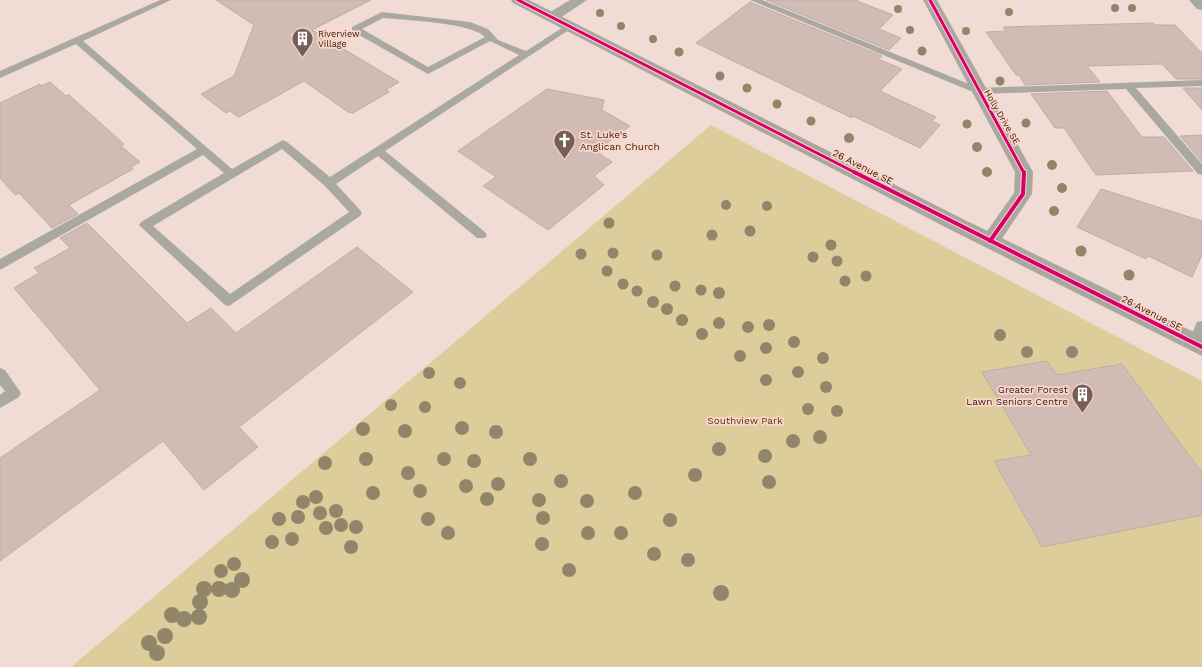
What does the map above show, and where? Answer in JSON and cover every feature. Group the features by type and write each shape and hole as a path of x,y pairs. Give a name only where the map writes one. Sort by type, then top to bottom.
{"street":[{"name":"26 Avenue SE","path":"518,0 990,241 1199,345"},
{"path":"552,17 580,0"},
{"name":"Holly Drive SE","path":"930,0 978,91 1024,172 1023,194 990,241"},
{"path":"1196,0 1202,6"}],"lane":[{"path":"144,0 144,10"},
{"path":"0,75 167,0"},
{"path":"754,0 978,91 1202,83"},
{"path":"491,37 428,71 355,29 382,15 470,25 485,31 491,37 495,42 527,55"},
{"path":"329,183 571,26"},
{"path":"77,41 231,174"},
{"path":"1129,86 1202,171"},
{"path":"283,144 329,183 356,213 229,301 145,225 231,174 283,144"},
{"path":"0,265 204,150"},
{"path":"378,152 481,235"},
{"path":"1199,345 1202,326"},
{"path":"0,374 14,393 0,402"}],"green space":[{"name":"Southview Park","path":"711,125 1202,381 1202,667 71,667"}],"building":[{"name":"Riverview Village","path":"216,0 371,0 312,30 399,82 386,90 389,92 353,113 348,112 304,81 241,116 238,117 230,111 226,113 201,94 234,76 254,25"},
{"path":"766,0 855,0 893,15 879,29 901,38 889,50"},
{"path":"750,2 882,56 878,59 902,69 880,91 936,117 932,121 940,125 920,148 853,116 852,118 696,43"},
{"path":"1153,23 1155,25 1175,25 1202,53 1202,79 1176,79 1162,64 1087,66 1100,82 1025,85 1019,75 1016,75 986,32 1006,31 1003,27"},
{"path":"50,82 66,96 69,95 124,144 121,146 140,162 131,167 133,169 69,205 78,214 52,228 19,193 15,195 0,178 0,103 40,84 41,86"},
{"path":"1183,88 1202,88 1202,110"},
{"name":"St. Luke's Anglican Church","path":"547,89 604,100 602,110 630,126 596,151 612,162 594,176 604,185 548,230 483,186 496,177 458,151"},
{"path":"1107,91 1142,137 1164,137 1193,171 1096,175 1064,128 1055,128 1031,94"},
{"path":"1202,135 1202,162 1180,136"},
{"path":"1101,189 1202,221 1202,255 1192,277 1148,256 1146,259 1077,227"},
{"path":"87,223 187,323 211,308 236,333 357,247 413,292 239,427 258,447 204,490 163,441 0,561 0,458 100,390 14,288 39,273 34,268 70,248 60,238"},
{"name":"Greater Forest Lawn Seniors Centre","path":"1047,361 1057,375 1122,364 1202,473 1202,515 1042,547 994,461 1031,455 982,372"}],"cycle path":[{"path":"518,0 954,223 1202,347"},
{"path":"930,0 1024,172 1023,194 990,241"}],"place":[{"name":"Riverview Village","path":"303,58"},
{"name":"St. Luke's Anglican Church","path":"564,160"},
{"name":"Greater Forest Lawn Seniors Centre","path":"1083,414"}]}
